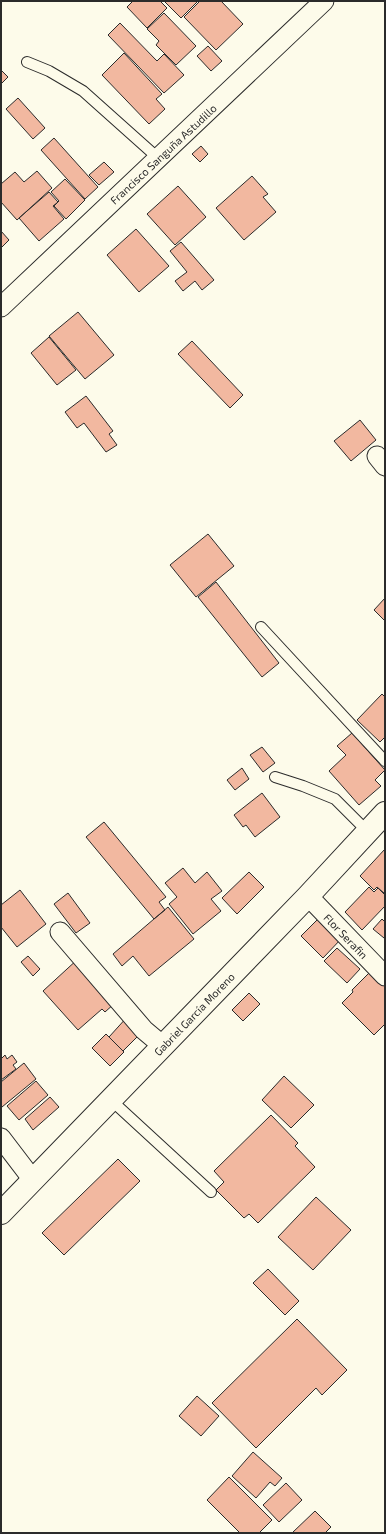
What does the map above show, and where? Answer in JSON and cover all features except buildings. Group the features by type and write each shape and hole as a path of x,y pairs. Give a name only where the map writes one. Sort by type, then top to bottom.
{"street":[{"name":"Francisco Sanguña Astudillo","path":"1,308 324,1"},
{"name":"Gabriel García Moreno","path":"1,1213 308,896 385,813"},
{"name":"Flor Serafin","path":"308,896 385,976"},
{"path":"60,932 144,1030 163,1046"},
{"path":"1,1138 33,1180"}],"lane":[{"path":"27,62 49,71 83,91 158,158"},
{"path":"261,627 385,760"},
{"path":"275,777 335,799 368,832"},
{"path":"111,1100 211,1192"}]}
